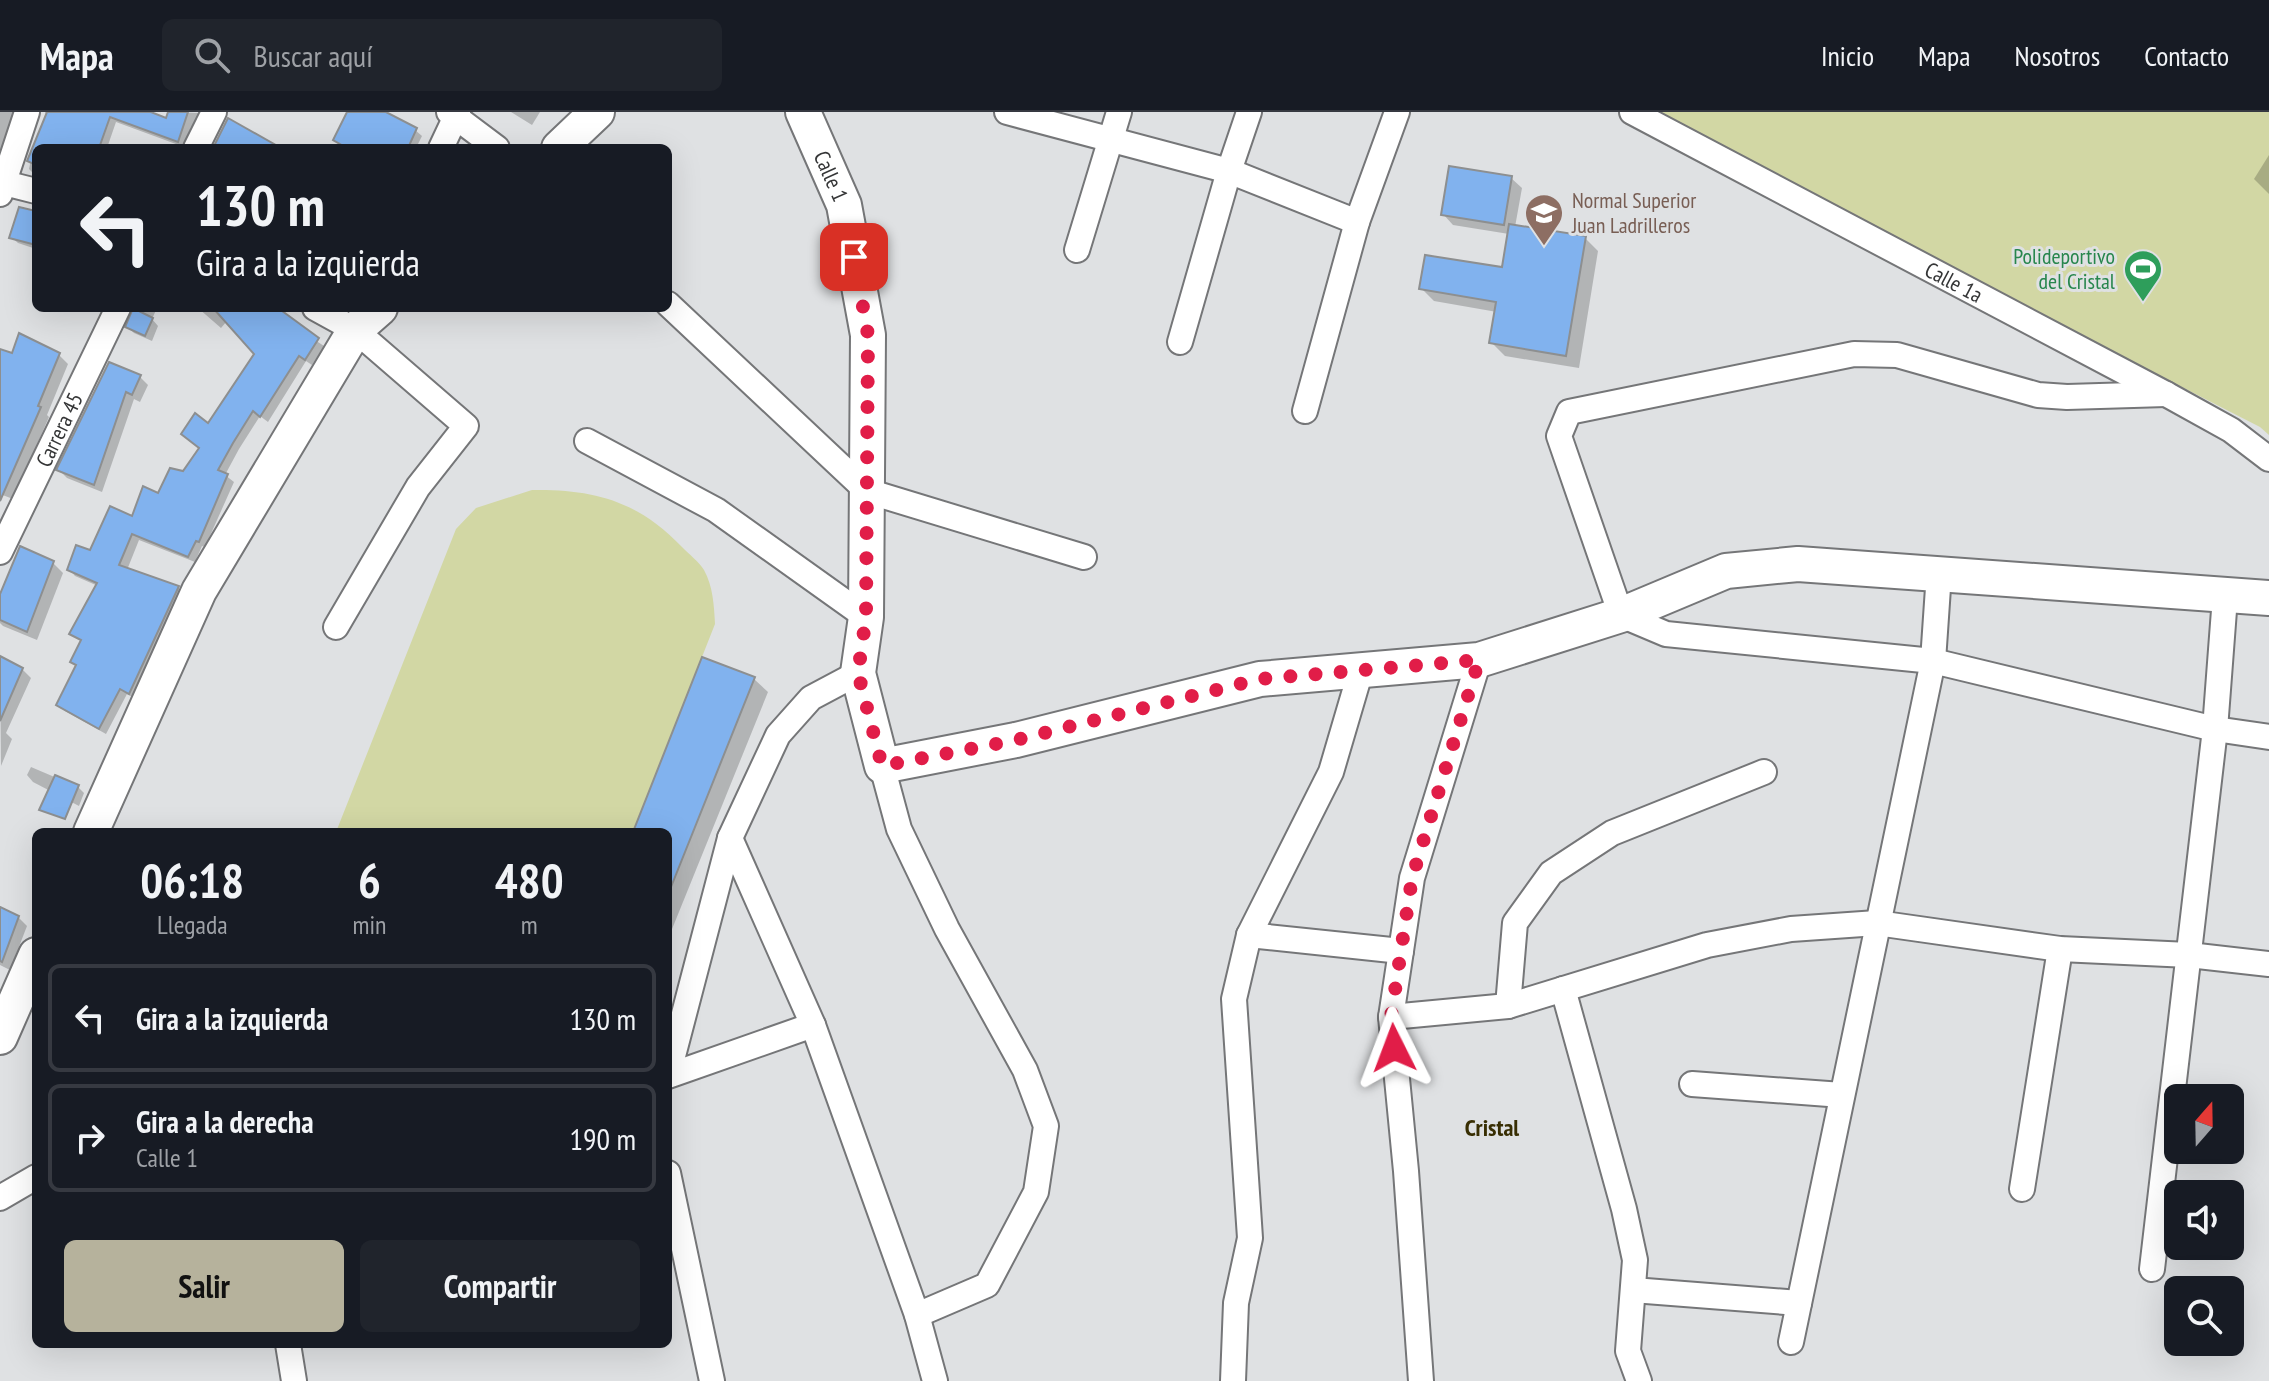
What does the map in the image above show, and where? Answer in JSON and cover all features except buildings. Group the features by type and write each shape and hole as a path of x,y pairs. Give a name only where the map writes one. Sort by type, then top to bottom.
{"main road":[{"path":"563,144 597,112"},
{"name":"Calle 1","path":"803,112 844,205 868,335 866,617 858,673 882,766"},
{"path":"93,828 199,591 367,315"},
{"path":"882,766 1016,740 1260,679 1479,660 1621,615 1726,571 1798,564 2269,598"},
{"path":"0,1037 32,971"}],"street":[{"path":"27,112 1,186 32,190"},
{"path":"198,144 214,112"},
{"path":"1007,112 1229,171 1357,222"},
{"path":"1077,250 1119,112"},
{"path":"1180,342 1249,112"},
{"path":"1305,411 1357,222 1397,112"},
{"name":"Calle 1a","path":"1632,112 2166,394 2231,430 2269,459"},
{"path":"443,144 455,113 492,144"},
{"path":"672,308 867,491 1084,557"},
{"name":"Carrera 45","path":"0,552 116,312"},
{"path":"336,627 418,487 466,426 367,315 345,312"},
{"path":"2166,394 2038,395 1897,355 1854,354 1569,412 1559,436 1621,615 1666,634 1933,661 2215,729 2269,737"},
{"path":"587,441 716,510 866,617"},
{"path":"1791,1342 1933,661 1939,573"},
{"path":"2152,1269 2215,729 2225,597"},
{"path":"1421,1381 1391,1017 1412,878 1479,660"},
{"path":"1233,1381 1236,1303 1250,1238 1234,999 1249,935 1331,772 1361,670"},
{"path":"672,1060 730,838 778,735 811,698 858,673"},
{"path":"882,766 899,829 947,929 1025,1070 1046,1126 1036,1192 987,1285 917,1315"},
{"path":"1508,1006 1515,923 1551,873 1612,833 1764,772"},
{"path":"730,838 813,1025 917,1315 935,1381"},
{"path":"1391,1017 1508,1006 1707,945 1791,929 1877,923 2060,949 2189,955 2269,964"},
{"path":"1249,935 1401,951"},
{"path":"2022,1189 2060,949"},
{"path":"1563,989 1624,1209 1635,1260 1628,1351 1639,1381"},
{"path":"672,1074 813,1025"},
{"path":"1692,1084 1842,1095"},
{"path":"0,1198 32,1179"},
{"path":"672,1192 712,1381"},
{"path":"1633,1290 1799,1303"},
{"path":"289,1348 294,1381"}],"green space":[{"name":"Polideportivo del Cristal","path":"1651,112 2269,112 2269,435 2260,427"},
{"path":"532,490 595,495 632,508 649,519 704,570 715,624 635,828 338,828 456,529 476,508"}],"place":[{"name":"Normal Superior Juan Ladrilleros","path":"1544,247"},
{"name":"Polideportivo del Cristal","path":"2143,303"}],"district":[{"name":"Cristal","path":"1492,1128"}],"route":[{"path":"854,257 868,335 866,617 858,673 882,766 1016,740 1260,679 1479,660 1412,878 1391,1017 1394,1048"}]}
